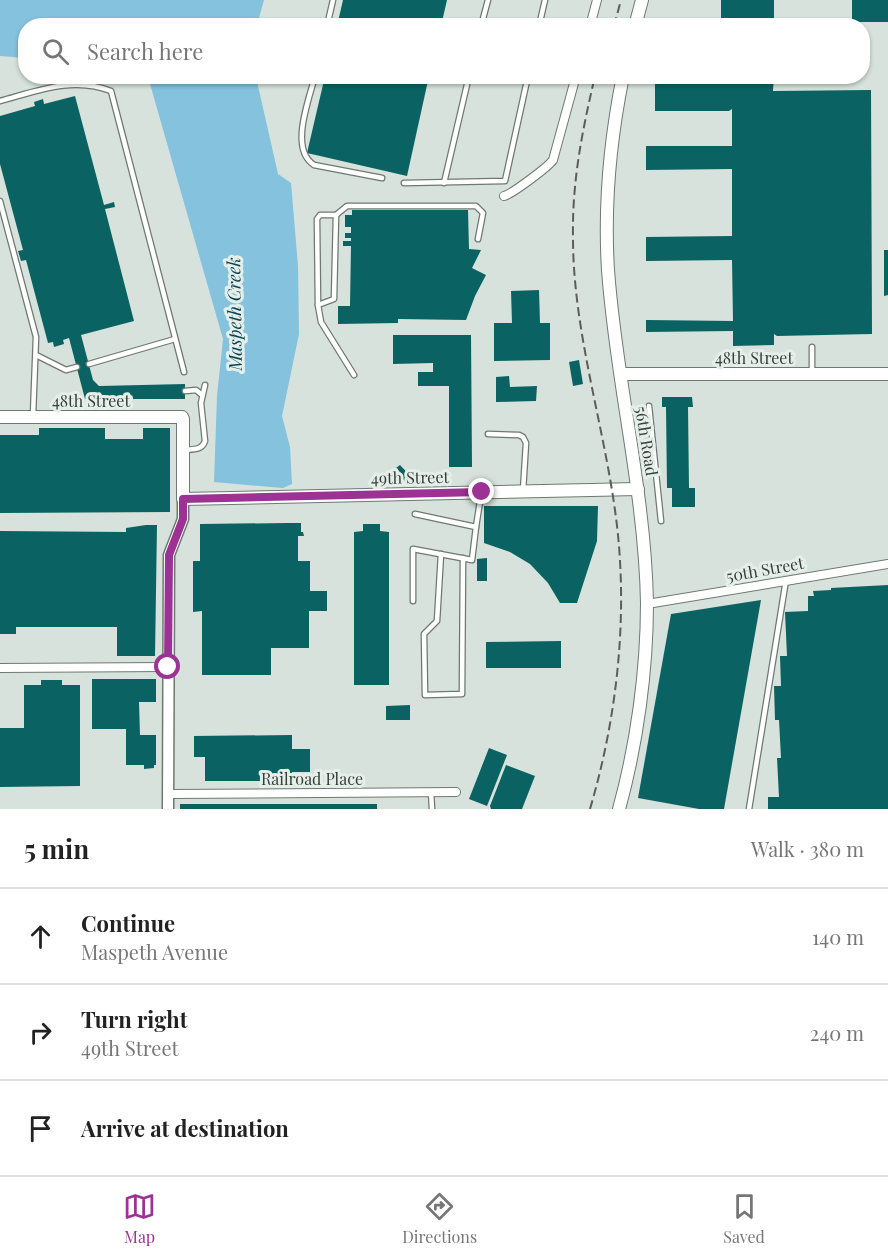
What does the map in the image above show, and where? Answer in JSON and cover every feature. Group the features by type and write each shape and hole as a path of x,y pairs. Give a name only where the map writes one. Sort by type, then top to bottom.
{"main road":[{"path":"637,18 642,0"},
{"name":"56th Road","path":"622,84 610,154 607,222 609,284 638,489 647,604 641,697 623,808"},
{"name":"48th Street","path":"621,374 888,374"},
{"name":"48th Street","path":"0,417 182,417 183,450"},
{"path":"183,450 183,499"},
{"name":"49th Street","path":"183,499 638,489"}],"street":[{"path":"592,18 597,0"},
{"path":"504,196 544,170 553,160 574,84"},
{"path":"168,809 169,555 183,519 183,499"},
{"name":"50th Street","path":"647,604 888,564"},
{"path":"0,668 168,667"},
{"name":"Railroad Place","path":"168,794 456,792"}],"lane":[{"path":"329,18 333,0"},
{"path":"484,18 488,0"},
{"path":"541,18 545,0"},
{"path":"0,100 67,84"},
{"path":"78,84 111,91 184,372"},
{"path":"313,84 301,134 302,149 306,160 314,165 382,178"},
{"path":"444,183 467,84"},
{"path":"404,183 505,181 526,84"},
{"path":"0,201 36,337 33,416"},
{"path":"354,375 321,322 318,305 317,219 320,215 336,215 347,206 476,206 483,213 478,239"},
{"path":"318,305 334,299 336,215"},
{"path":"89,364 175,339"},
{"path":"812,346 812,374"},
{"path":"36,355 66,370 76,367"},
{"path":"183,450 204,446 202,395 205,385"},
{"path":"185,391 196,390 202,395"},
{"path":"649,406 661,521"},
{"path":"488,434 524,437 526,443 523,491"},
{"path":"413,601 413,549 472,560 482,492"},
{"path":"415,514 476,527"},
{"path":"441,554 436,621 424,634 425,695 462,694 463,558"},
{"path":"748,809 786,580"},
{"path":"431,792 432,809"}],"water":[{"path":"0,0 264,0 259,18 18,18 18,57 0,56"},
{"name":"Maspeth Creek","path":"150,84 258,84 278,174 291,183 298,266 299,334 282,416 290,447 292,484 283,488 214,482 217,396 223,339"}],"building":[{"path":"343,0 447,0 443,18 339,18"},
{"path":"721,0 774,0 774,18 721,18"},
{"path":"852,0 888,0 888,22 870,22 870,18 852,18"},
{"path":"323,84 427,84 407,176 307,153"},
{"path":"655,84 773,84 773,91 871,90 872,334 777,336 774,334 774,345 733,346 733,331 646,332 646,320 733,321 732,260 646,261 646,237 732,236 732,169 646,170 646,146 732,146 732,109 729,111 655,111"},
{"path":"75,96 104,205 114,202 115,207 105,209 134,321 81,335 93,380 99,386 185,384 185,399 85,399 69,338 63,340 64,344 54,347 53,342 48,343 26,260 21,261 18,251 23,250 0,164 0,116 35,106 34,102 43,99 44,104"},
{"path":"352,210 468,210 469,249 481,250 472,268 486,275 466,320 398,319 398,323 338,324 338,306 350,306 351,246 343,246 343,241 351,241 351,238 345,238 345,233 351,233 351,227 345,227 345,215 352,215"},
{"path":"884,250 888,250 888,295 884,296"},
{"path":"539,290 540,323 550,323 550,360 494,361 494,323 512,323 511,291"},
{"path":"393,335 471,335 472,467 449,467 449,386 418,386 418,372 433,372 433,363 393,364"},
{"path":"579,360 583,384 573,386 569,362"},
{"path":"509,376 510,387 537,386 536,401 496,402 496,377"},
{"path":"662,397 692,397 693,407 688,407 689,488 695,488 695,507 672,507 672,488 667,488 666,407 662,407"},
{"path":"39,428 105,428 105,439 143,439 143,428 170,428 170,512 0,513 0,435 39,435"},
{"path":"400,465 414,480 411,483 407,480 405,482 401,477 403,475 396,468"},
{"path":"484,506 598,506 597,541 577,603 560,603 548,583 530,564 510,552 484,543"},
{"path":"301,523 301,532 304,536 298,536 298,561 310,561 310,591 327,591 327,611 309,611 309,648 271,648 271,675 202,675 202,611 193,612 193,561 200,561 200,524"},
{"path":"363,524 380,524 380,531 389,532 389,685 354,685 354,532 363,531"},
{"path":"157,525 155,656 117,656 117,627 16,627 16,634 0,634 0,531 126,532 126,528"},
{"path":"487,558 487,581 477,581 477,559"},
{"path":"888,585 888,809 768,809 768,797 779,797 777,758 781,758 779,720 775,720 774,686 781,686 780,656 787,656 785,612 808,611 808,596 814,596 813,591"},
{"path":"761,600 724,809 699,809 638,798 671,614"},
{"path":"561,641 561,668 486,668 486,642"},
{"path":"92,679 156,679 156,702 139,702 140,735 156,735 156,765 154,768 144,769 144,765 126,765 126,729 92,729"},
{"path":"41,680 62,680 62,685 80,685 80,786 0,787 0,728 24,728 24,685 41,685"},
{"path":"410,705 410,720 386,720 386,706"},
{"path":"292,735 292,749 310,749 310,772 292,772 292,781 205,781 205,757 194,757 194,736"},
{"path":"489,748 507,755 487,806 469,799"},
{"path":"506,765 535,776 522,809 491,809 490,806"},
{"path":"180,804 377,804 377,809 180,809"}],"railway":[{"path":"616,18 621,0"},
{"path":"590,809 613,708 621,604 618,535 607,461 579,312 573,238 576,176 593,84"}],"route":[{"path":"168,667 169,555 183,519 183,499 482,492"}]}
